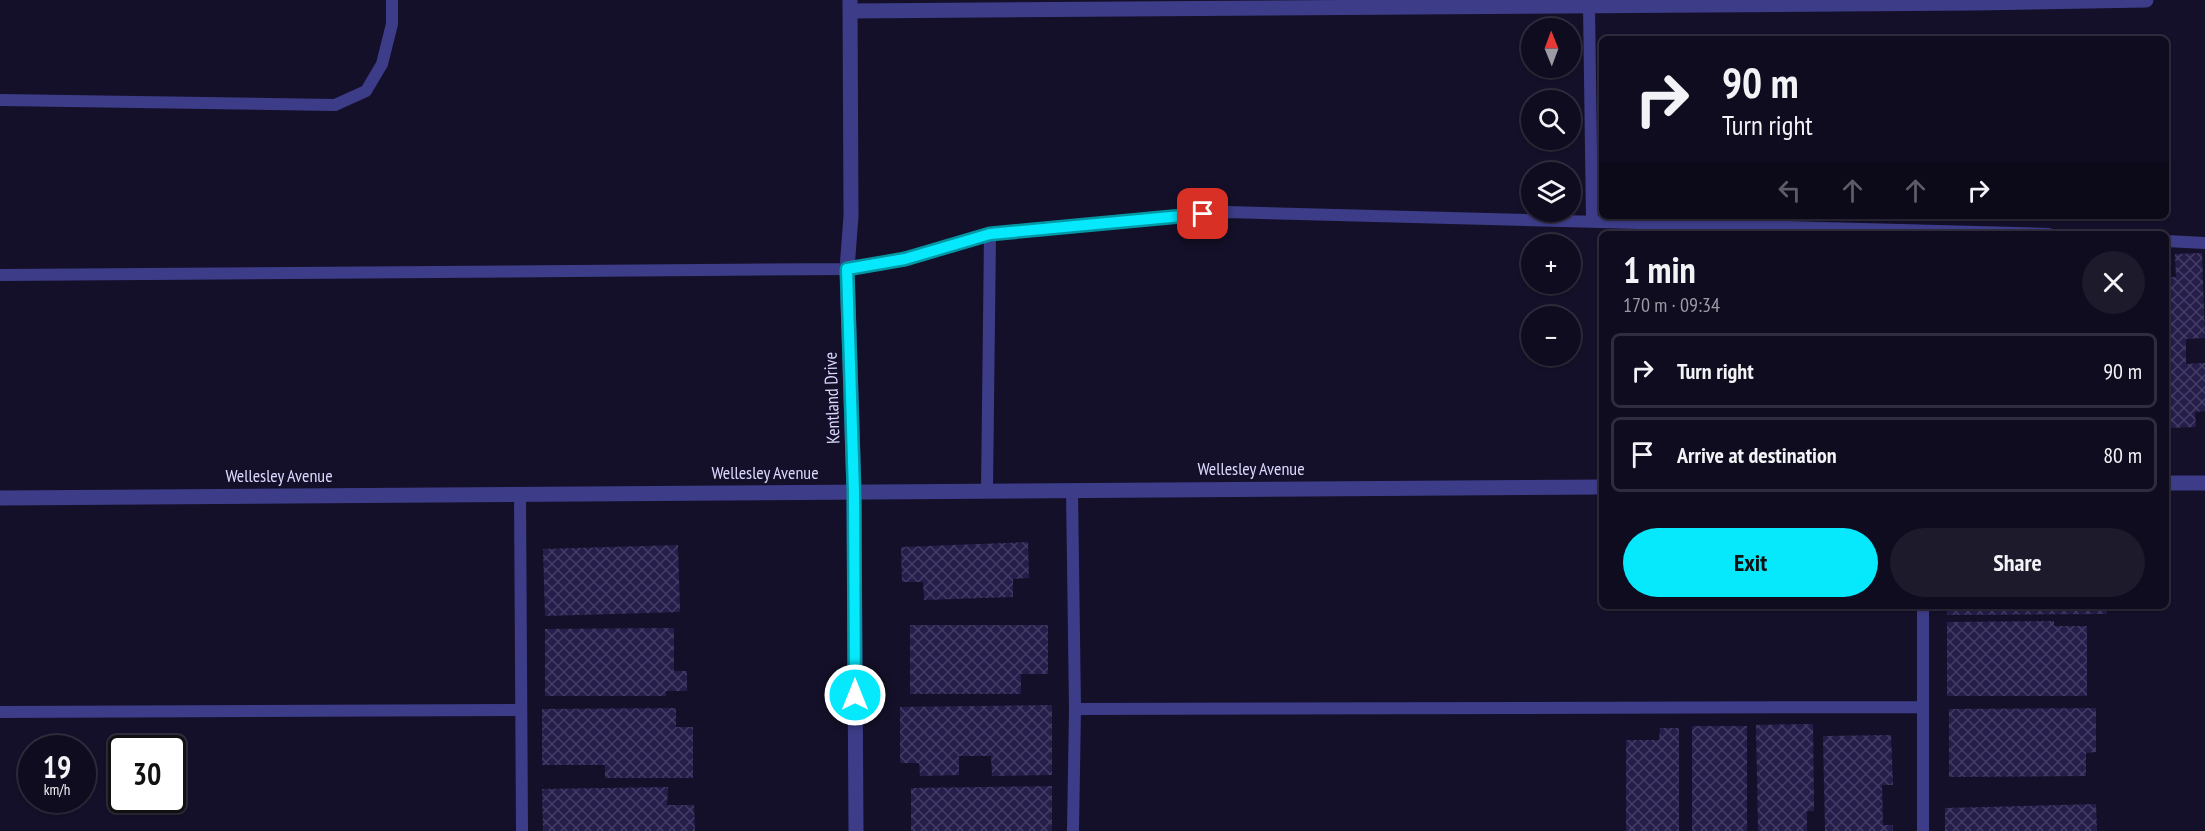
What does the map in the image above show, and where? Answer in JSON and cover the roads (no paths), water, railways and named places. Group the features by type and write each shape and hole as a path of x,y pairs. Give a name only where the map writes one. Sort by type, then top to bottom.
{"street":[{"path":"850,5 1589,6 2145,0"},
{"name":"Kentland Drive","path":"850,5 852,216 847,269 854,492 856,831"},
{"path":"2169,483 2205,483"},
{"name":"Wellesley Avenue","path":"0,498 1599,487"}],"lane":[{"path":"0,100 335,105 366,91 382,64 392,24 392,0"},
{"path":"1589,6 1592,221"},
{"path":"0,275 847,269 905,259 990,234 1227,212 1592,221 1848,231"},
{"path":"987,491 990,234"},
{"path":"2169,241 2205,243"},
{"path":"1072,490 1075,710 1073,831"},
{"path":"520,494 522,831"},
{"path":"1923,609 1923,831"},
{"path":"1075,710 1923,707"},
{"path":"0,712 521,710"}]}
